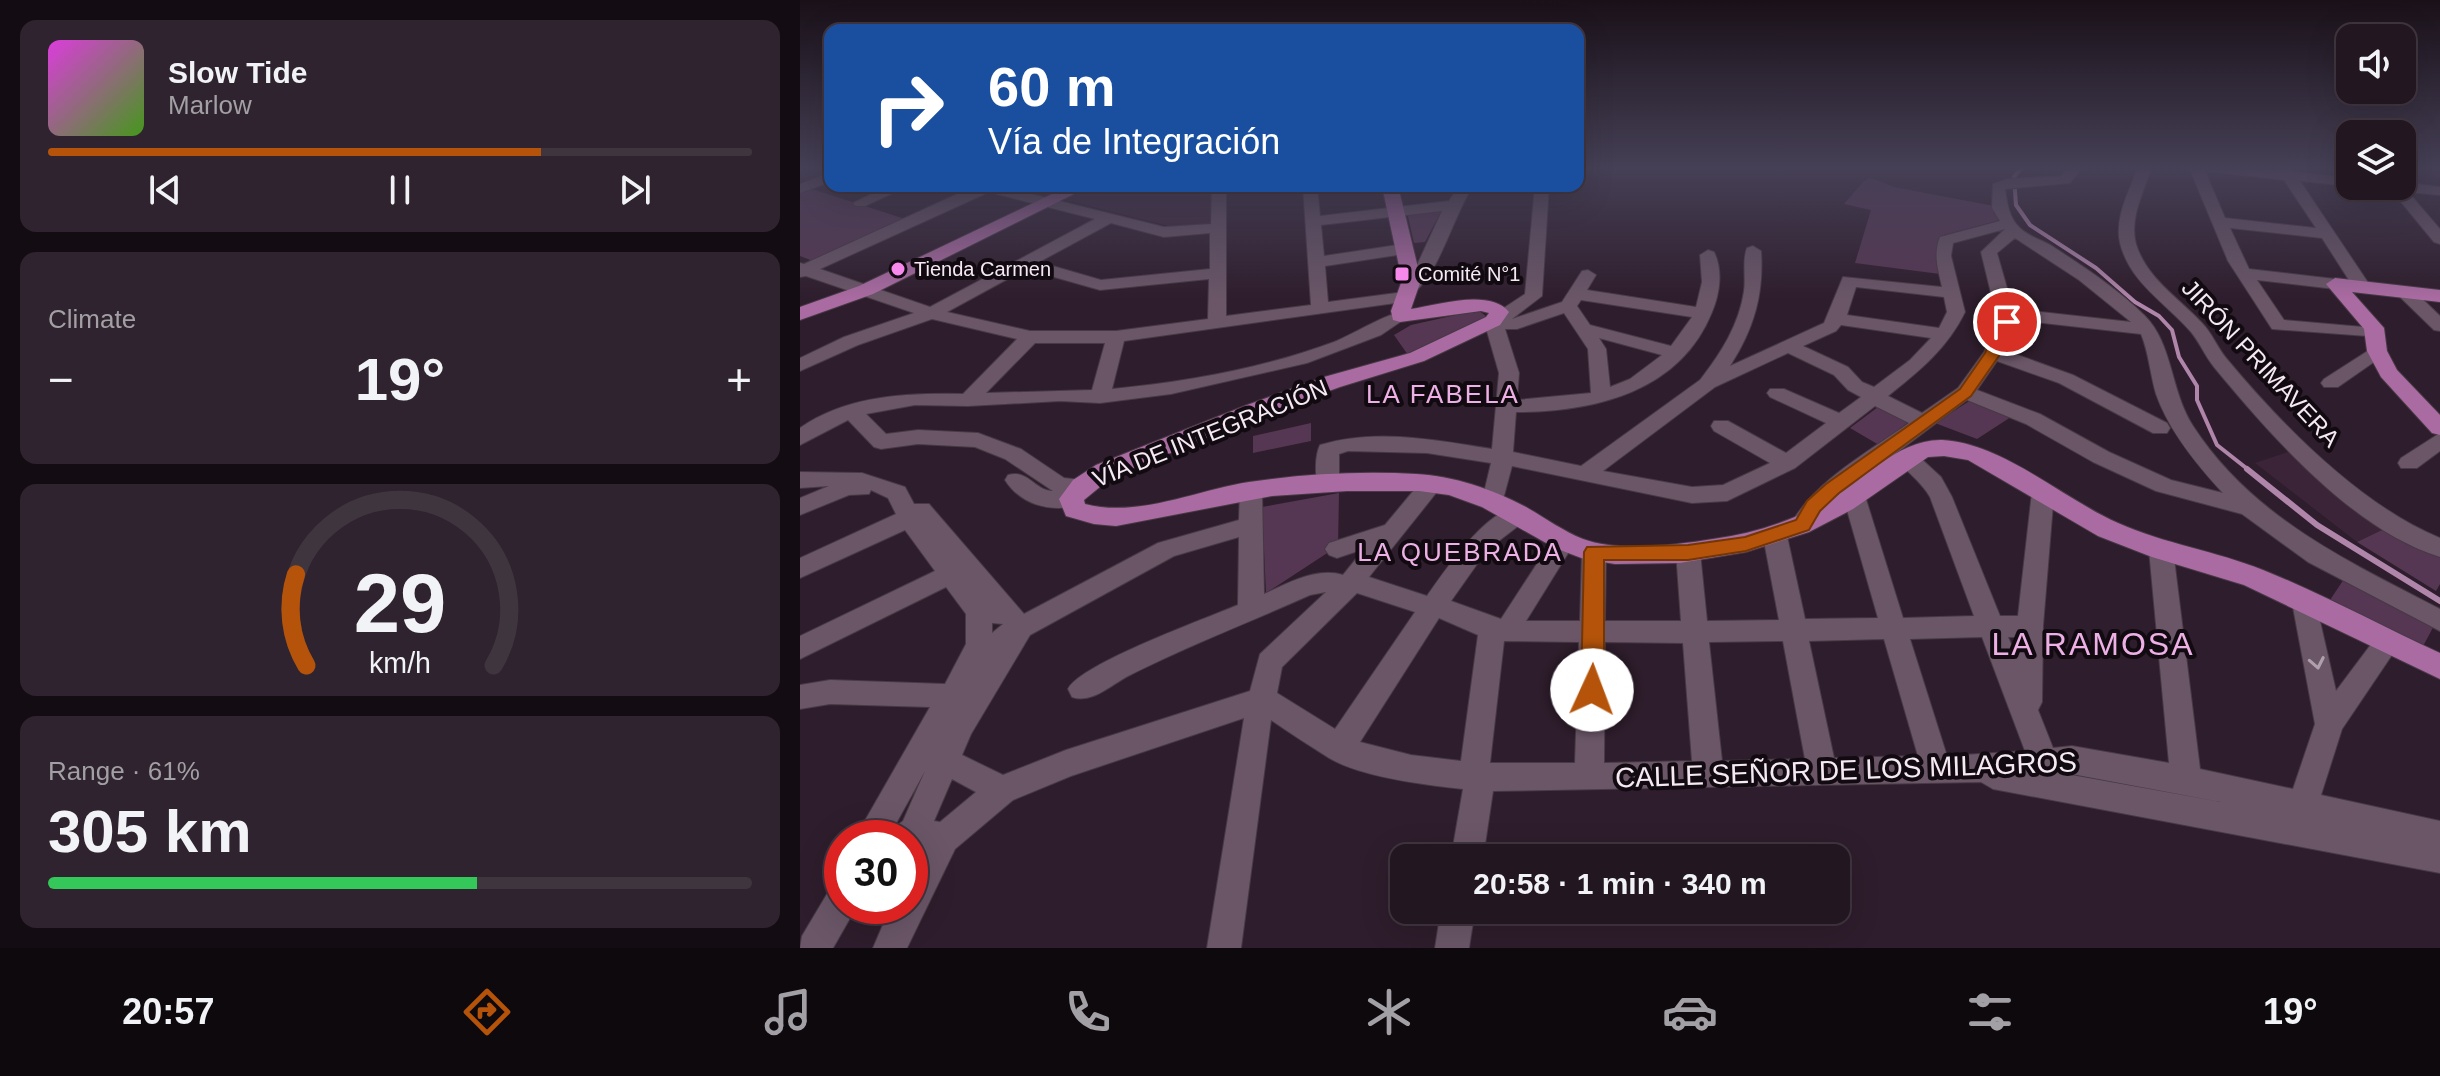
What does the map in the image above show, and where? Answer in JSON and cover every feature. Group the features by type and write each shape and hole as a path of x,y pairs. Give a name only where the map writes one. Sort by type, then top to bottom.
{"main road":[{"path":"806,310 866,290 1029,211"},
{"path":"1396,211 1404,249 1405,300 1487,313"},
{"path":"2335,284 2440,296"},
{"path":"2335,284 2371,323 2376,342 2398,385 2440,428"},
{"name":"VÍA DE INTEGRACIÓN","path":"1487,313 1417,357 1332,382 1255,410 1104,471 1077,492 1075,510 1087,516 1115,516 1251,490 1328,484 1432,483 1460,488 1493,501 1563,542 1594,552 1688,552 1746,544 1802,525 1854,496 1907,458"},
{"path":"1907,458 1924,449 1956,449 1992,462 2086,519 2161,550 2243,574 2440,667"}],"street":[{"path":"802,270 931,211"},
{"path":"1081,211 1164,232 1218,228"},
{"path":"1217,324 1218,211"},
{"path":"1312,211 1320,310"},
{"path":"1313,221 1387,211"},
{"path":"800,438 819,423 909,399 968,400 1055,394 1100,397 1200,382 1311,355 1376,332 1405,300 1419,278 1450,211"},
{"path":"1487,313 1533,296 1540,211"},
{"path":"2004,211 2011,227 2044,247 2147,329 2162,382 2177,414 2214,471 2250,508 2317,556 2440,621"},
{"name":"JIRÓN PRIMAVERA","path":"2131,211 2126,228 2140,274 2197,328 2214,355 2273,420 2360,500 2395,527 2434,543"},
{"path":"2215,211 2244,273 2278,325 2376,342"},
{"path":"2311,211 2362,287"},
{"path":"2416,211 2440,239"},
{"path":"800,365 851,341 931,313 1109,218"},
{"path":"2220,222 2325,234"},
{"path":"1328,484 1328,450 1347,444 1427,446 1502,460 1538,463 1620,483 1707,496 1727,493 1787,463 1917,364 1945,334 1956,312 1943,256 1946,240 2011,227"},
{"path":"1802,525 1814,506 1833,489 1965,392 1993,353 2007,322 1989,252 2011,227"},
{"path":"1316,262 1404,249"},
{"path":"1707,384 1732,351 1742,327 1756,282 1753,251"},
{"path":"1507,406 1554,406 1601,398 1654,375 1676,353 1703,313 1712,269 1708,255"},
{"path":"1024,263 1100,285 1217,273"},
{"path":"802,270 931,313 1030,337 1116,337 1405,300"},
{"path":"2244,273 2335,284"},
{"path":"1573,300 1588,275"},
{"path":"1585,474 1707,384 1830,327 1837,319 1849,281 1952,293"},
{"path":"2405,292 2440,326"},
{"path":"1487,313 1511,325 1573,300 1703,313"},
{"path":"1573,300 1597,349 1601,398"},
{"path":"1487,313 1509,373 1502,460 1493,501"},
{"path":"2006,314 2147,329"},
{"path":"1837,319 1945,334"},
{"path":"1585,329 1676,353"},
{"path":"968,400 1030,337"},
{"path":"1100,397 1116,337"},
{"path":"2331,383 2376,342"},
{"path":"1787,346 1841,371 1855,386 1923,422"},
{"path":"1993,353 2066,379 2160,428"},
{"path":"1965,392 2033,419 2101,457 2164,486 2250,508"},
{"path":"1777,393 1840,422"},
{"path":"853,413 881,442 918,437 978,440 1013,454 1059,485 1077,492"},
{"path":"1721,426 1787,463"},
{"path":"2409,463 2440,440"},
{"path":"1907,458 1933,482 1941,497 2041,754"},
{"path":"800,480 832,477 863,480 911,498 969,567 995,591 1016,622"},
{"path":"1016,480 1040,499 1077,492"},
{"path":"1224,948 1251,749 1270,662 1350,584 1432,483"},
{"path":"800,507 847,487 859,488 879,497 894,512 909,518"},
{"path":"1251,490 1251,609"},
{"path":"2041,754 2027,698 2030,626 2043,492"},
{"path":"881,820 953,696 979,644 979,612 909,518 897,493"},
{"path":"1854,496 1936,769"},
{"path":"1339,748 1434,605 1479,544 1518,514"},
{"path":"800,569 909,518"},
{"path":"953,696 1016,622 1166,549 1250,526"},
{"path":"1337,549 1392,531"},
{"path":"1775,536 1822,771"},
{"path":"1469,844 1478,790 1474,777 1501,630 1563,542"},
{"path":"2161,550 2186,780"},
{"path":"1589,777 1595,633 1594,552"},
{"path":"1688,552 1708,774"},
{"path":"800,648 952,573"},
{"path":"1082,689 1119,668 1251,609 1306,586 1332,581 1426,606 1434,605 1501,630 1595,633 2030,626"},
{"path":"2305,602 2329,724"},
{"path":"979,612 1016,622"},
{"path":"926,820 959,727 1016,622"},
{"path":"2302,807 2329,724 2387,643"},
{"path":"800,697 830,692 953,696"},
{"path":"928,832 1002,790 1066,764 1263,699"},
{"name":"CALLE SEÑOR DE LOS MILAGROS","path":"1263,699 1339,748 1411,769 1474,777 1973,769 2041,754 2186,780 2440,836"},
{"path":"945,761 1002,790"},
{"path":"1973,769 2027,783 2440,857"},
{"path":"814,948 828,924"},
{"path":"890,948 900,924"},
{"path":"1452,948 1456,924"}],"shaded area":[{"path":"800,211 881,211 905,219 813,261 800,256"},
{"path":"1111,211 1211,211 1210,223 1173,227"},
{"path":"1441,211 1425,242 1414,243 1407,212"},
{"path":"1871,211 1996,211 2000,220 1944,235 1941,238 1940,274 1855,263"},
{"path":"1478,310 1487,317 1408,355 1394,335 1411,325"},
{"path":"1971,400 2014,415 1977,439 1935,423"},
{"path":"1882,404 1911,420 1879,445 1850,428"},
{"path":"1311,423 1311,441 1253,453 1253,436"},
{"path":"2294,450 2384,529 2357,542 2255,463"},
{"path":"1339,493 1338,546 1266,593 1262,507"},
{"path":"2384,529 2440,555 2440,584 2436,591 2357,542"},
{"path":"2346,576 2436,622 2422,648 2330,600"}],"waterway":[{"path":"2020,211 2030,225 2096,268 2135,302 2159,316 2172,330 2179,357 2197,386 2197,400 2217,445 2250,471"},
{"path":"2247,469 2317,525 2440,601"}],"place":[{"name":"Tienda Carmen","path":"898,269"},
{"name":"Comité N°1","path":"1402,274"}],"district":[{"name":"LA FABELA","path":"1443,394"},
{"name":"LA QUEBRADA","path":"1460,552"},
{"name":"LA RAMOSA","path":"2093,644"}],"route":[{"path":"1592,690 1594,552 1688,552 1746,544 1802,525 1814,506 1833,489 1965,392 1993,353 2007,322"}]}
